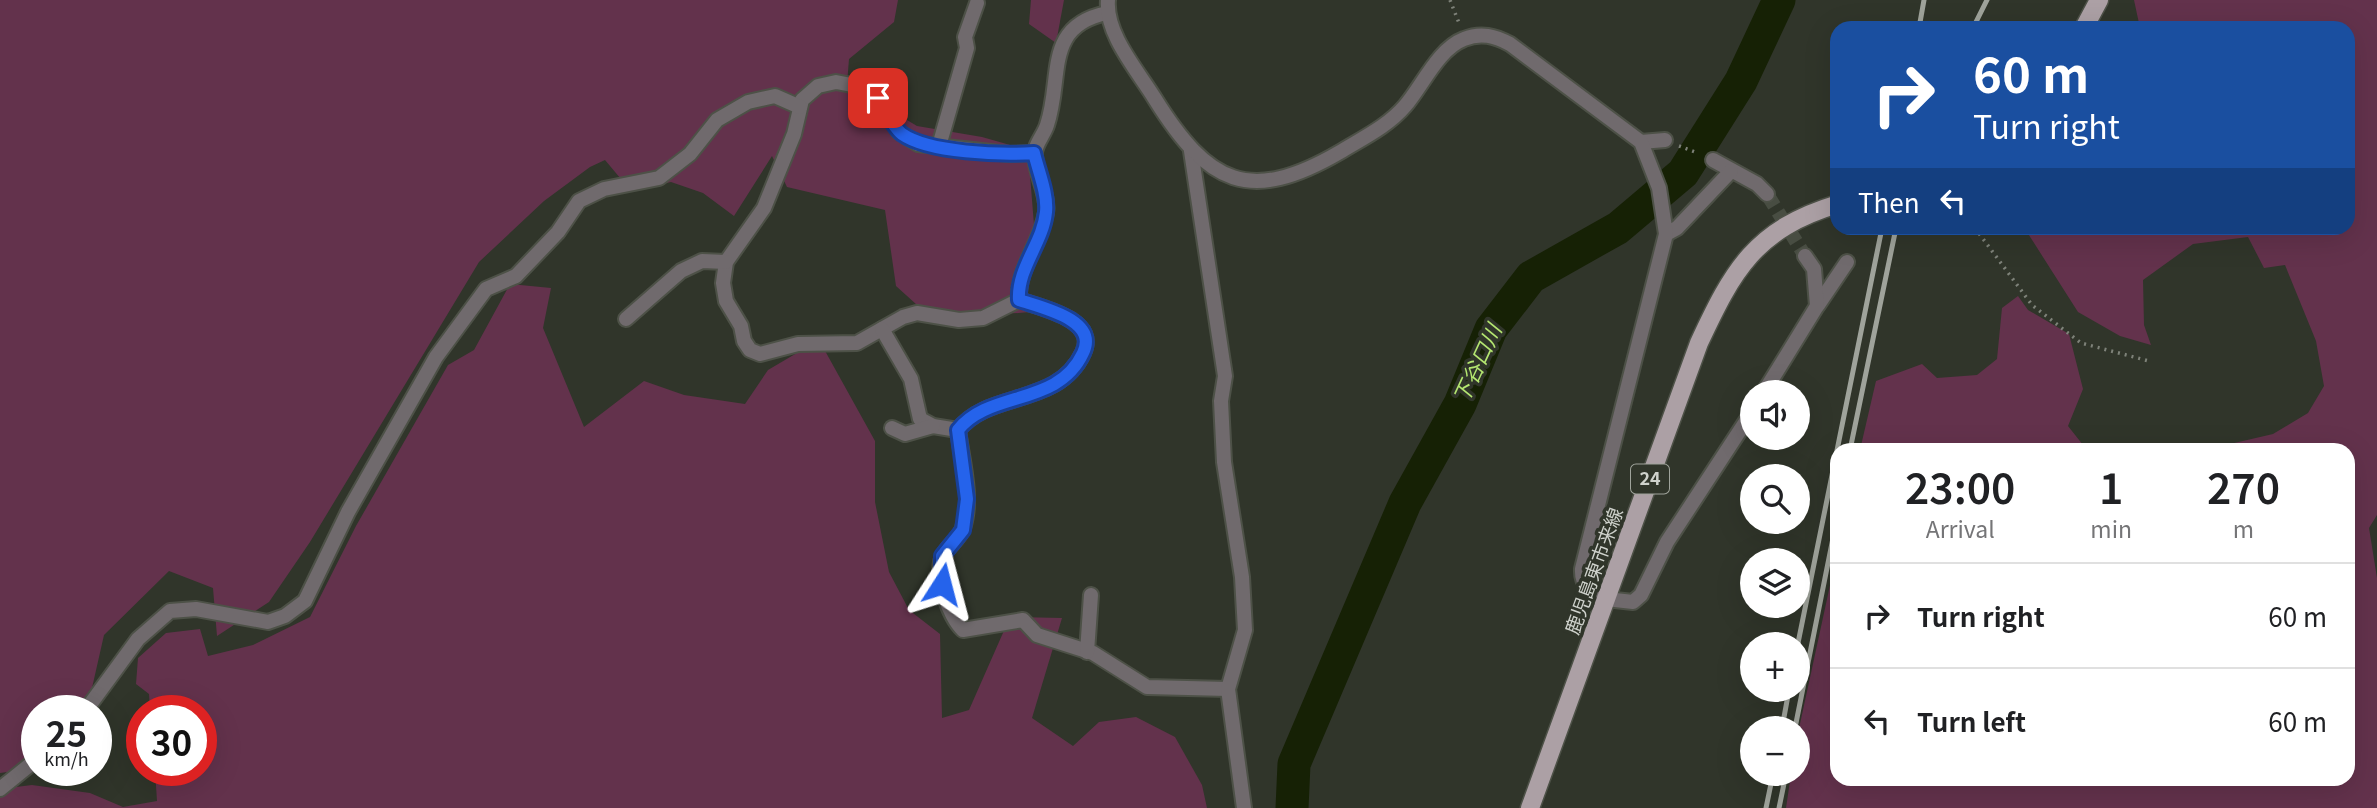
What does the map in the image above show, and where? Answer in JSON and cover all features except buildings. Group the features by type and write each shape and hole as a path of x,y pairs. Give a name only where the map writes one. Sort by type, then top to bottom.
{"main road":[{"path":"2088,21 2099,0"},
{"name":"鹿児島東市来線","path":"1530,808 1699,344 1726,286 1745,258 1794,221 1830,207"}],"street":[{"path":"939,146 967,48 965,37 977,3"},
{"path":"1019,300 1018,283 1038,240 1046,210 1034,153 1047,125 1061,45 1073,28 1088,17 1108,6 1120,42 1178,136 1191,151 1238,182 1276,180 1300,174 1382,127 1404,107 1451,48 1464,38 1494,36 1510,44 1641,142 1665,212 1666,233 1582,569 1581,579 1586,587 1606,599 1633,602 1641,594 1657,557 1740,430"},
{"path":"1034,153 1009,154 919,144 899,132 878,98 862,87 836,82 818,86 802,100 794,134 764,208 726,262 723,283 726,301 741,326 750,350 760,354 798,344 857,343 917,313 958,320 983,318 1019,300 1057,313 1082,327 1087,334 1088,344 1081,358 1059,381 1032,396 969,415 958,430 967,499 963,530 942,556 942,584 953,621 963,630 1023,620 1037,635 1087,652 1147,687 1228,690"},
{"path":"97,695 138,639 170,611 196,608 268,622 285,616 304,601 348,512 436,357 486,289 516,276 558,232 579,201 604,189 659,178 690,153 718,120 748,102 775,96 800,107"},
{"path":"1641,142 1665,140"},
{"path":"1191,151 1225,376 1221,401 1224,463 1242,577 1245,631 1228,690 1244,808"},
{"path":"1713,160 1757,184 1767,194"},
{"path":"1666,233 1677,228 1731,171"},
{"path":"1805,256 1814,269 1817,306"},
{"path":"626,319 681,271 702,261 726,262"},
{"path":"1771,380 1847,262"},
{"path":"882,329 911,379 920,419 933,426 958,430"},
{"path":"892,428 905,434 933,426"},
{"path":"1087,652 1091,595"},
{"path":"0,789 21,772"}],"path":[{"path":"1450,0 1464,38"},
{"path":"1665,140 1713,160"},
{"path":"1980,235 2032,305 2081,343 2149,361"}],"shaded area":[{"path":"0,0 898,0 894,22 849,59 847,84 917,126 982,137 1028,150 1034,225 1033,254 1010,288 1048,310 1003,314 927,314 896,286 885,210 787,187 772,156 734,216 703,193 671,182 631,191 605,160 590,167 544,201 479,262 310,542 269,602 217,636 213,588 169,571 104,635 90,695 21,695 21,770 0,773"},
{"path":"1031,0 1064,0 1056,43 1029,24"},
{"path":"2134,0 2377,0 2377,515 2369,528 2377,578 2377,808 1786,808 1789,786 1810,786 1810,716 1802,716 1805,702 1810,702 1810,678 1830,585 1830,786 2355,786 2355,443 2234,443 2273,434 2308,413 2324,386 2316,341 2285,265 2264,268 2248,237 2193,244 2143,280 2144,325 2151,345 2120,336 2078,312 2029,235 2355,235 2355,21 2138,21"},
{"path":"510,284 551,288 543,328 584,427 644,381 684,395 745,404 768,370 819,340 875,441 875,502 889,572 909,610 940,634 942,718 969,710 1010,617 1062,618 1032,718 1073,746 1099,722 1136,717 1175,737 1202,785 1207,808 0,808 0,789 24,786 90,793 123,807 157,801 156,786 217,786 217,695 149,695 136,684 138,658 166,633 200,629 208,656 253,645 310,617 356,526 448,365 474,350"},
{"path":"2018,296 2028,310 2069,334 2083,389 2068,426 2081,443 1862,443 1876,381 1922,364 1937,378 1977,375 1997,359 2002,308"}],"waterway":[{"name":"下谷口川","path":"1292,808 1294,764 1405,503 1460,404 1491,329 1531,277 1618,228 1683,173 1741,81 1779,0"}],"tunnel":[{"path":"1767,194 1805,256"}],"railway":[{"path":"1920,21 1924,0"},
{"path":"1976,21 1987,0"},
{"path":"1838,443 1881,235"},
{"path":"1851,443 1895,235"},
{"path":"1800,632 1830,485"},
{"path":"1797,716 1830,553"},
{"path":"1784,716 1787,702"},
{"path":"1766,808 1771,786"},
{"path":"1779,808 1784,786"}],"route":[{"path":"878,98 899,132 919,144 1009,154 1034,153 1046,210 1038,240 1018,283 1019,300 1057,313 1082,327 1087,334 1088,344 1081,358 1059,381 1032,396 969,415 958,430 967,499 963,530 942,556 942,584"}]}
